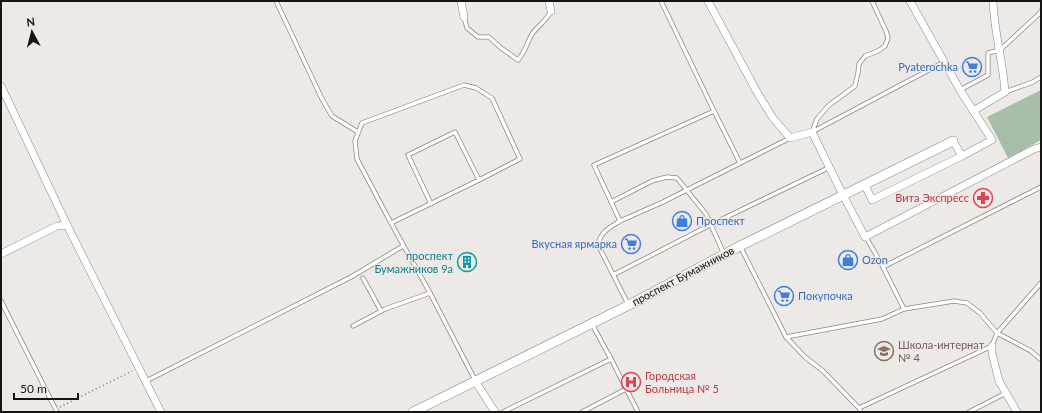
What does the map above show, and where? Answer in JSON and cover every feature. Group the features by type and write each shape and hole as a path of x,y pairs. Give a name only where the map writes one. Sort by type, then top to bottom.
{"street":[{"path":"461,1 464,17"},
{"path":"549,1 551,11"},
{"path":"708,1 758,94 773,118 790,138 812,132 865,237 1034,149 1041,147"},
{"path":"865,185 872,200 992,140 960,90 910,1"},
{"path":"973,111 1005,92 1000,50 993,16 993,1"},
{"path":"1,86 67,225 161,412"},
{"path":"953,141 962,156"},
{"name":"проспект Бумажников","path":"413,412 592,324 724,256 740,246 953,141"},
{"path":"1,254 57,226 67,225"},
{"path":"992,346 992,354 999,381 1017,412"},
{"path":"475,381 495,412"}],"lane":[{"path":"276,1 322,99 332,116 358,132"},
{"path":"661,1 740,163"},
{"path":"812,132 817,118 828,106 855,86 859,64 865,56 878,51 885,46 888,38 886,31 872,1"},
{"path":"464,17 467,28 478,36 489,37 518,60 523,54 531,36 549,16 551,11"},
{"path":"960,90 988,75 988,53 1000,50 1041,11"},
{"path":"812,132 944,62"},
{"path":"1005,92 1033,82 1041,77"},
{"path":"391,223 520,159 492,98 476,88 464,85 362,123 355,142 357,159 403,246 430,293 475,381"},
{"path":"620,221 594,165 714,111"},
{"path":"431,204 408,155 455,132 479,180"},
{"path":"629,305 598,245 600,236 604,231 620,221 687,190 790,138"},
{"path":"613,275 710,225 830,167"},
{"path":"612,202 652,181 667,177 677,178 706,214 724,256"},
{"path":"883,267 1041,187"},
{"path":"865,237 883,267 904,309"},
{"path":"145,381 351,277 403,246"},
{"path":"740,246 786,336 805,357 823,371 862,412"},
{"path":"363,278 381,311"},
{"path":"859,408 992,346 997,333 1041,283"},
{"path":"352,326 381,311 430,293"},
{"path":"1,301 57,410"},
{"path":"786,336 882,318 904,309 954,301 967,303 980,313 997,333 1031,351 1041,360"},
{"path":"592,324 638,412"},
{"path":"503,412 611,359"},
{"path":"582,412 626,389"},
{"path":"969,412 1006,393"}],"path":[{"path":"57,410 138,368"}],"green space":[{"path":"1041,90 1041,140 1008,158 987,117"}],"place":[{"name":"Pyaterochka","path":"972,67"},
{"name":"Вита Экспресс","path":"983,198"},
{"name":"Проспект","path":"682,221"},
{"name":"Вкусная ярмарка","path":"631,244"},
{"name":"Ozon","path":"848,260"},
{"name":"проспект Бумажников 9а","path":"467,262"},
{"name":"Покупочка","path":"784,296"},
{"name":"Школа-интернат № 4","path":"884,351"},
{"name":"Городская Больница № 5","path":"631,382"}]}
